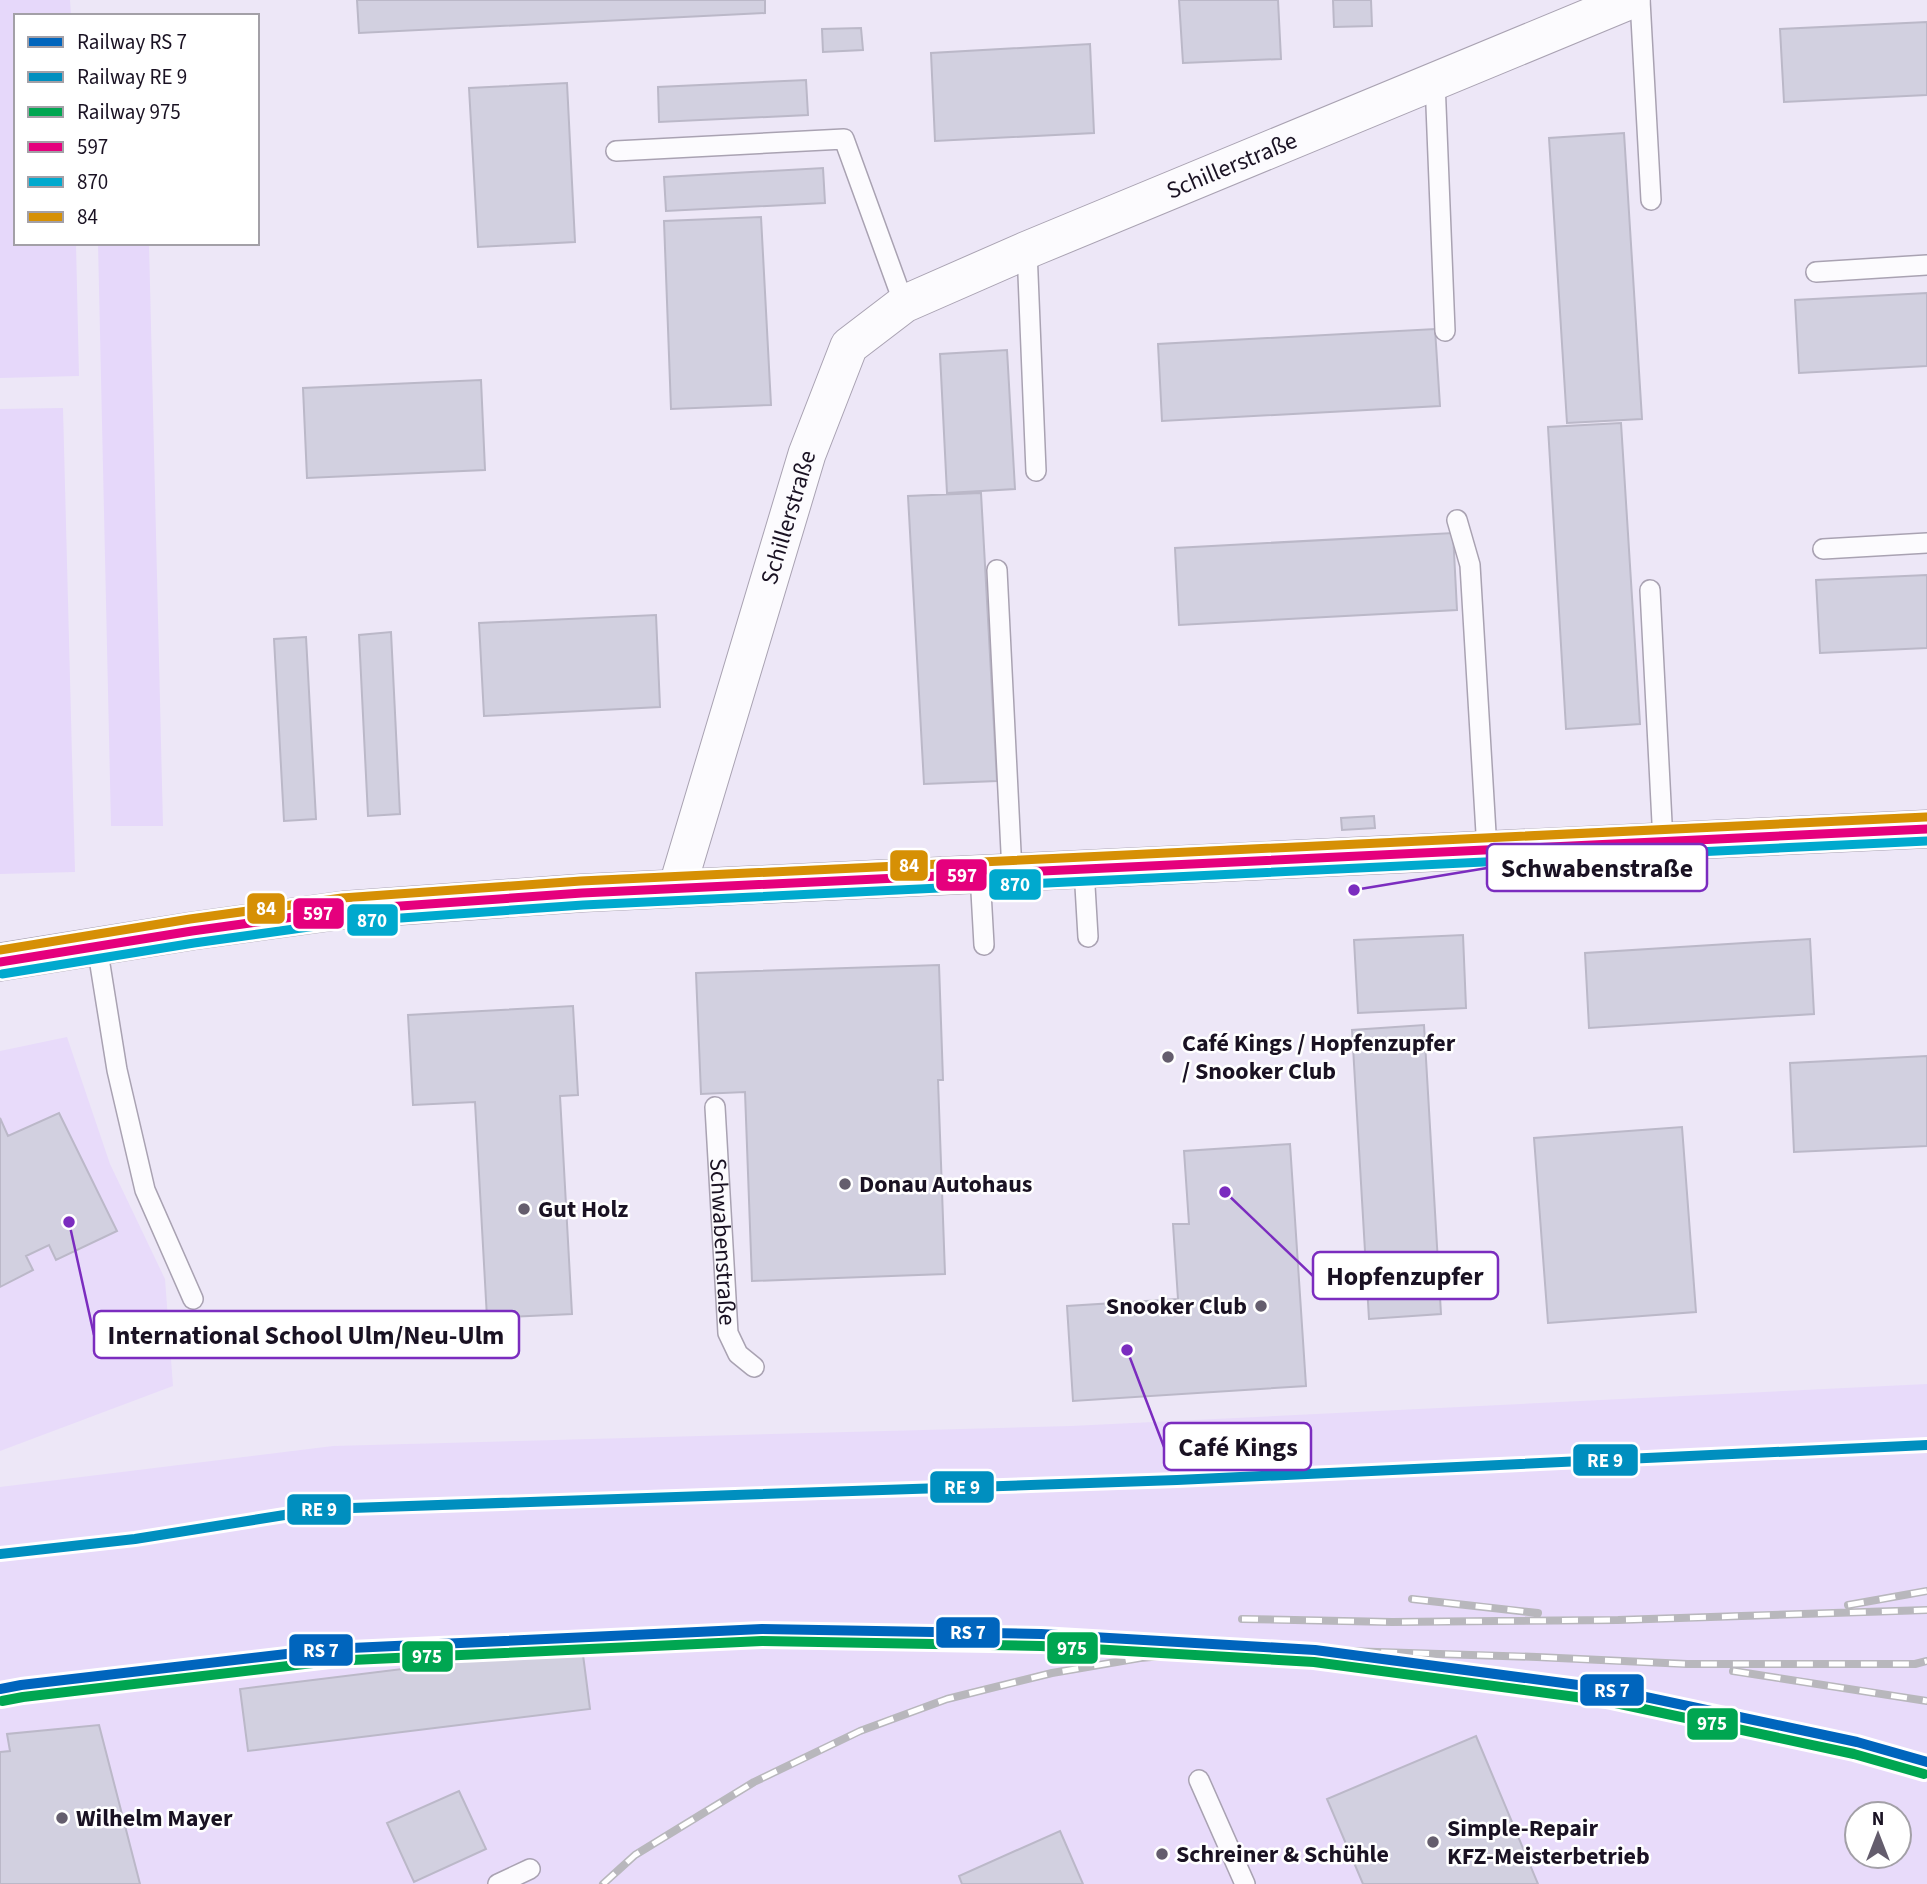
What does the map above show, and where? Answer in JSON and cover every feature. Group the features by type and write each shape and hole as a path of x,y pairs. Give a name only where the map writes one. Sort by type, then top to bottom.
{"street":[{"name":"Schillerstraße","path":"677,888 807,454 849,346 904,304 1027,250 1631,0"},
{"path":"0,962 344,910 677,888 1927,830"}],"lane":[{"path":"1640,0 1651,200"},
{"path":"1435,81 1445,331"},
{"path":"616,151 844,139 904,304"},
{"path":"1027,250 1035,471"},
{"path":"1816,272 1927,265"},
{"path":"1457,520 1470,565 1487,850"},
{"path":"1823,549 1927,543"},
{"path":"984,945 996,873 997,570"},
{"path":"1650,590 1663,842"},
{"path":"1083,869 1088,937"},
{"path":"97,946 117,1070 145,1190 192,1298"},
{"name":"Schwabenstraße","path":"715,1107 728,1333 738,1354 754,1367"},
{"path":"1199,1780 1245,1884"},
{"path":"498,1884 530,1869"}],"shaded area":[{"path":"0,0 70,0 71,14 14,14 14,245 76,245 79,376 0,378"},
{"path":"98,245 149,245 163,826 111,826"},
{"path":"63,408 75,872 0,874 0,409"},
{"path":"67,1037 110,1164 165,1279 173,1386 0,1451 0,1051"},
{"path":"1927,1384 1927,1884 0,1884 0,1487 333,1446 1071,1426"}],"building":[{"path":"357,0 765,0 765,13 359,33"},
{"path":"1179,0 1278,0 1281,59 1183,63"},
{"path":"1333,0 1371,0 1372,26 1334,27"},
{"path":"1927,22 1927,95 1784,102 1780,29"},
{"path":"861,28 863,50 823,52 822,29"},
{"path":"1090,44 1094,133 935,141 931,53"},
{"path":"806,80 808,115 659,122 658,87"},
{"path":"567,83 575,242 478,247 469,88"},
{"path":"1624,133 1642,419 1567,423 1549,138"},
{"path":"823,168 825,203 666,211 664,177"},
{"path":"761,217 771,405 671,409 664,221"},
{"path":"1927,293 1927,366 1799,373 1795,300"},
{"path":"1435,329 1440,406 1162,421 1158,344"},
{"path":"1007,350 1015,489 947,493 940,354"},
{"path":"481,380 485,470 307,478 303,388"},
{"path":"1621,423 1640,724 1566,729 1548,427"},
{"path":"981,493 997,781 924,784 908,496"},
{"path":"1453,533 1457,610 1179,625 1175,548"},
{"path":"1927,575 1927,648 1820,653 1816,580"},
{"path":"656,615 660,707 484,716 479,623"},
{"path":"391,632 400,814 368,816 359,635"},
{"path":"306,637 316,819 284,821 274,639"},
{"path":"1374,816 1375,828 1342,830 1341,818"},
{"path":"1463,935 1466,1008 1358,1013 1354,940"},
{"path":"1810,939 1814,1014 1589,1028 1585,953"},
{"name":"Donau Autohaus","path":"939,965 943,1080 938,1080 945,1274 752,1281 745,1092 701,1094 696,973"},
{"name":"Gut Holz","path":"573,1006 578,1095 560,1096 572,1314 487,1318 475,1102 413,1105 408,1015"},
{"path":"1424,1025 1441,1314 1369,1319 1352,1030"},
{"path":"1927,1056 1927,1146 1794,1152 1790,1063"},
{"path":"59,1113 117,1231 56,1260 49,1245 26,1256 33,1270 0,1287 0,1118 8,1136"},
{"path":"1682,1127 1696,1312 1548,1323 1534,1138"},
{"path":"1290,1144 1306,1386 1073,1401 1067,1306 1178,1299 1173,1224 1189,1224 1184,1151"},
{"path":"582,1647 590,1709 248,1751 240,1689"},
{"name":"Wilhelm Mayer","path":"99,1725 140,1884 0,1884 0,1752 10,1751 7,1734"},
{"name":"Simple-Repair KFZ-Meisterbetrieb","path":"1476,1736 1538,1884 1363,1884 1327,1799"},
{"path":"459,1791 486,1849 414,1882 387,1823"},
{"path":"1060,1831 1083,1884 962,1884 959,1876"}],"railway":[{"path":"1848,1605 1927,1591"},
{"path":"1412,1599 1538,1613"},
{"path":"1242,1619 1392,1622 1618,1620 1927,1610"},
{"path":"603,1884 635,1855 754,1782 860,1731 947,1699 1052,1673 1140,1658 1208,1652 1315,1650 1687,1664 1915,1664 1927,1661"},
{"path":"1733,1671 1927,1701"}],"transit line":[{"name":"84","path":"0,950 342,898 581,881 1926,817"},
{"name":"597","path":"0,962 344,910 582,893 1927,829"},
{"name":"870","path":"2,974 345,922 583,905 1927,841"},
{"path":"0,1554 135,1539 322,1509 1177,1480 1927,1445"},
{"path":"0,1689 329,1649 762,1629 1041,1634 1315,1650 1608,1689 1857,1742 1927,1762"}],"rail line":[{"name":"975","path":"2,1701 330,1661 762,1641 1041,1646 1314,1662 1606,1701 1854,1754 1924,1774"}],"place":[{"name":"Schwabenstraße","path":"1354,890"},
{"name":"Café Kings / Hopfenzupfer / Snooker Club","path":"1168,1057"},
{"name":"Donau Autohaus","path":"845,1184"},
{"name":"Hopfenzupfer","path":"1225,1192"},
{"name":"Gut Holz","path":"524,1209"},
{"name":"International School Ulm/Neu-Ulm","path":"69,1222"},
{"name":"Snooker Club","path":"1261,1306"},
{"name":"Café Kings","path":"1127,1350"},
{"name":"Wilhelm Mayer","path":"62,1818"},
{"name":"Simple-Repair KFZ-Meisterbetrieb","path":"1433,1842"},
{"name":"Schreiner & Schühle","path":"1162,1854"}]}
